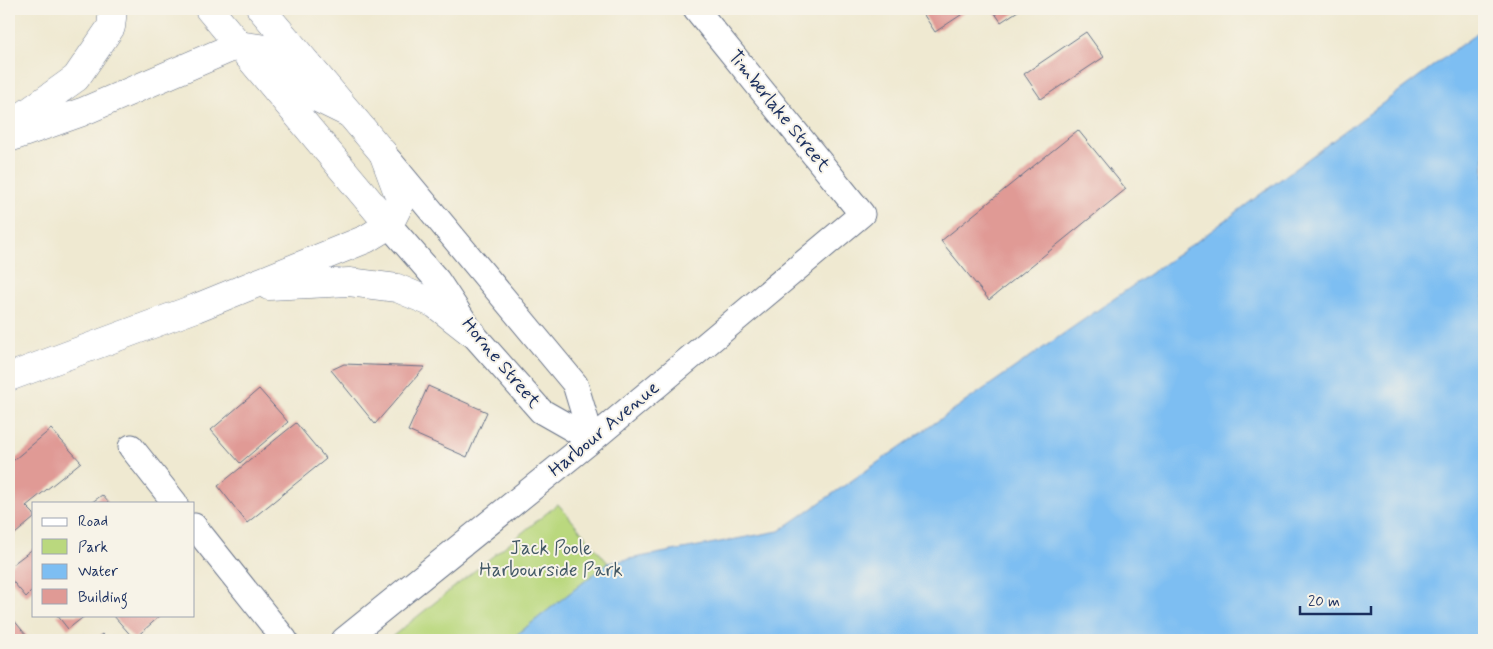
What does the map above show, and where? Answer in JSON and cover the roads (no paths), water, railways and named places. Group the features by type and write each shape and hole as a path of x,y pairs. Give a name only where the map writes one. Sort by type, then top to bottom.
{"main road":[{"path":"9,126 76,78 111,27 114,9"},
{"name":"Horne Street","path":"209,9 389,225"},
{"path":"9,377 196,308 366,240 389,225 401,201 383,153 261,9"},
{"path":"9,138 82,112 238,45 266,49 306,92 350,114"},
{"path":"247,287 349,282 397,288 435,304 472,333"}],"street":[{"name":"Timberlake Street","path":"696,9 862,214"},
{"path":"383,153 575,384 592,440"},
{"name":"Harbour Avenue","path":"344,640 592,440 862,214"},
{"name":"Horne Street","path":"389,225 437,280 472,333 541,411 592,440"},
{"path":"131,447 174,502"},
{"path":"195,527 285,640"}],"water":[{"path":"1484,28 1484,640 510,640 608,563 779,531 1203,237"}],"park label":[{"name":"Jack Poole Harbourside Park","path":"551,559"}]}
